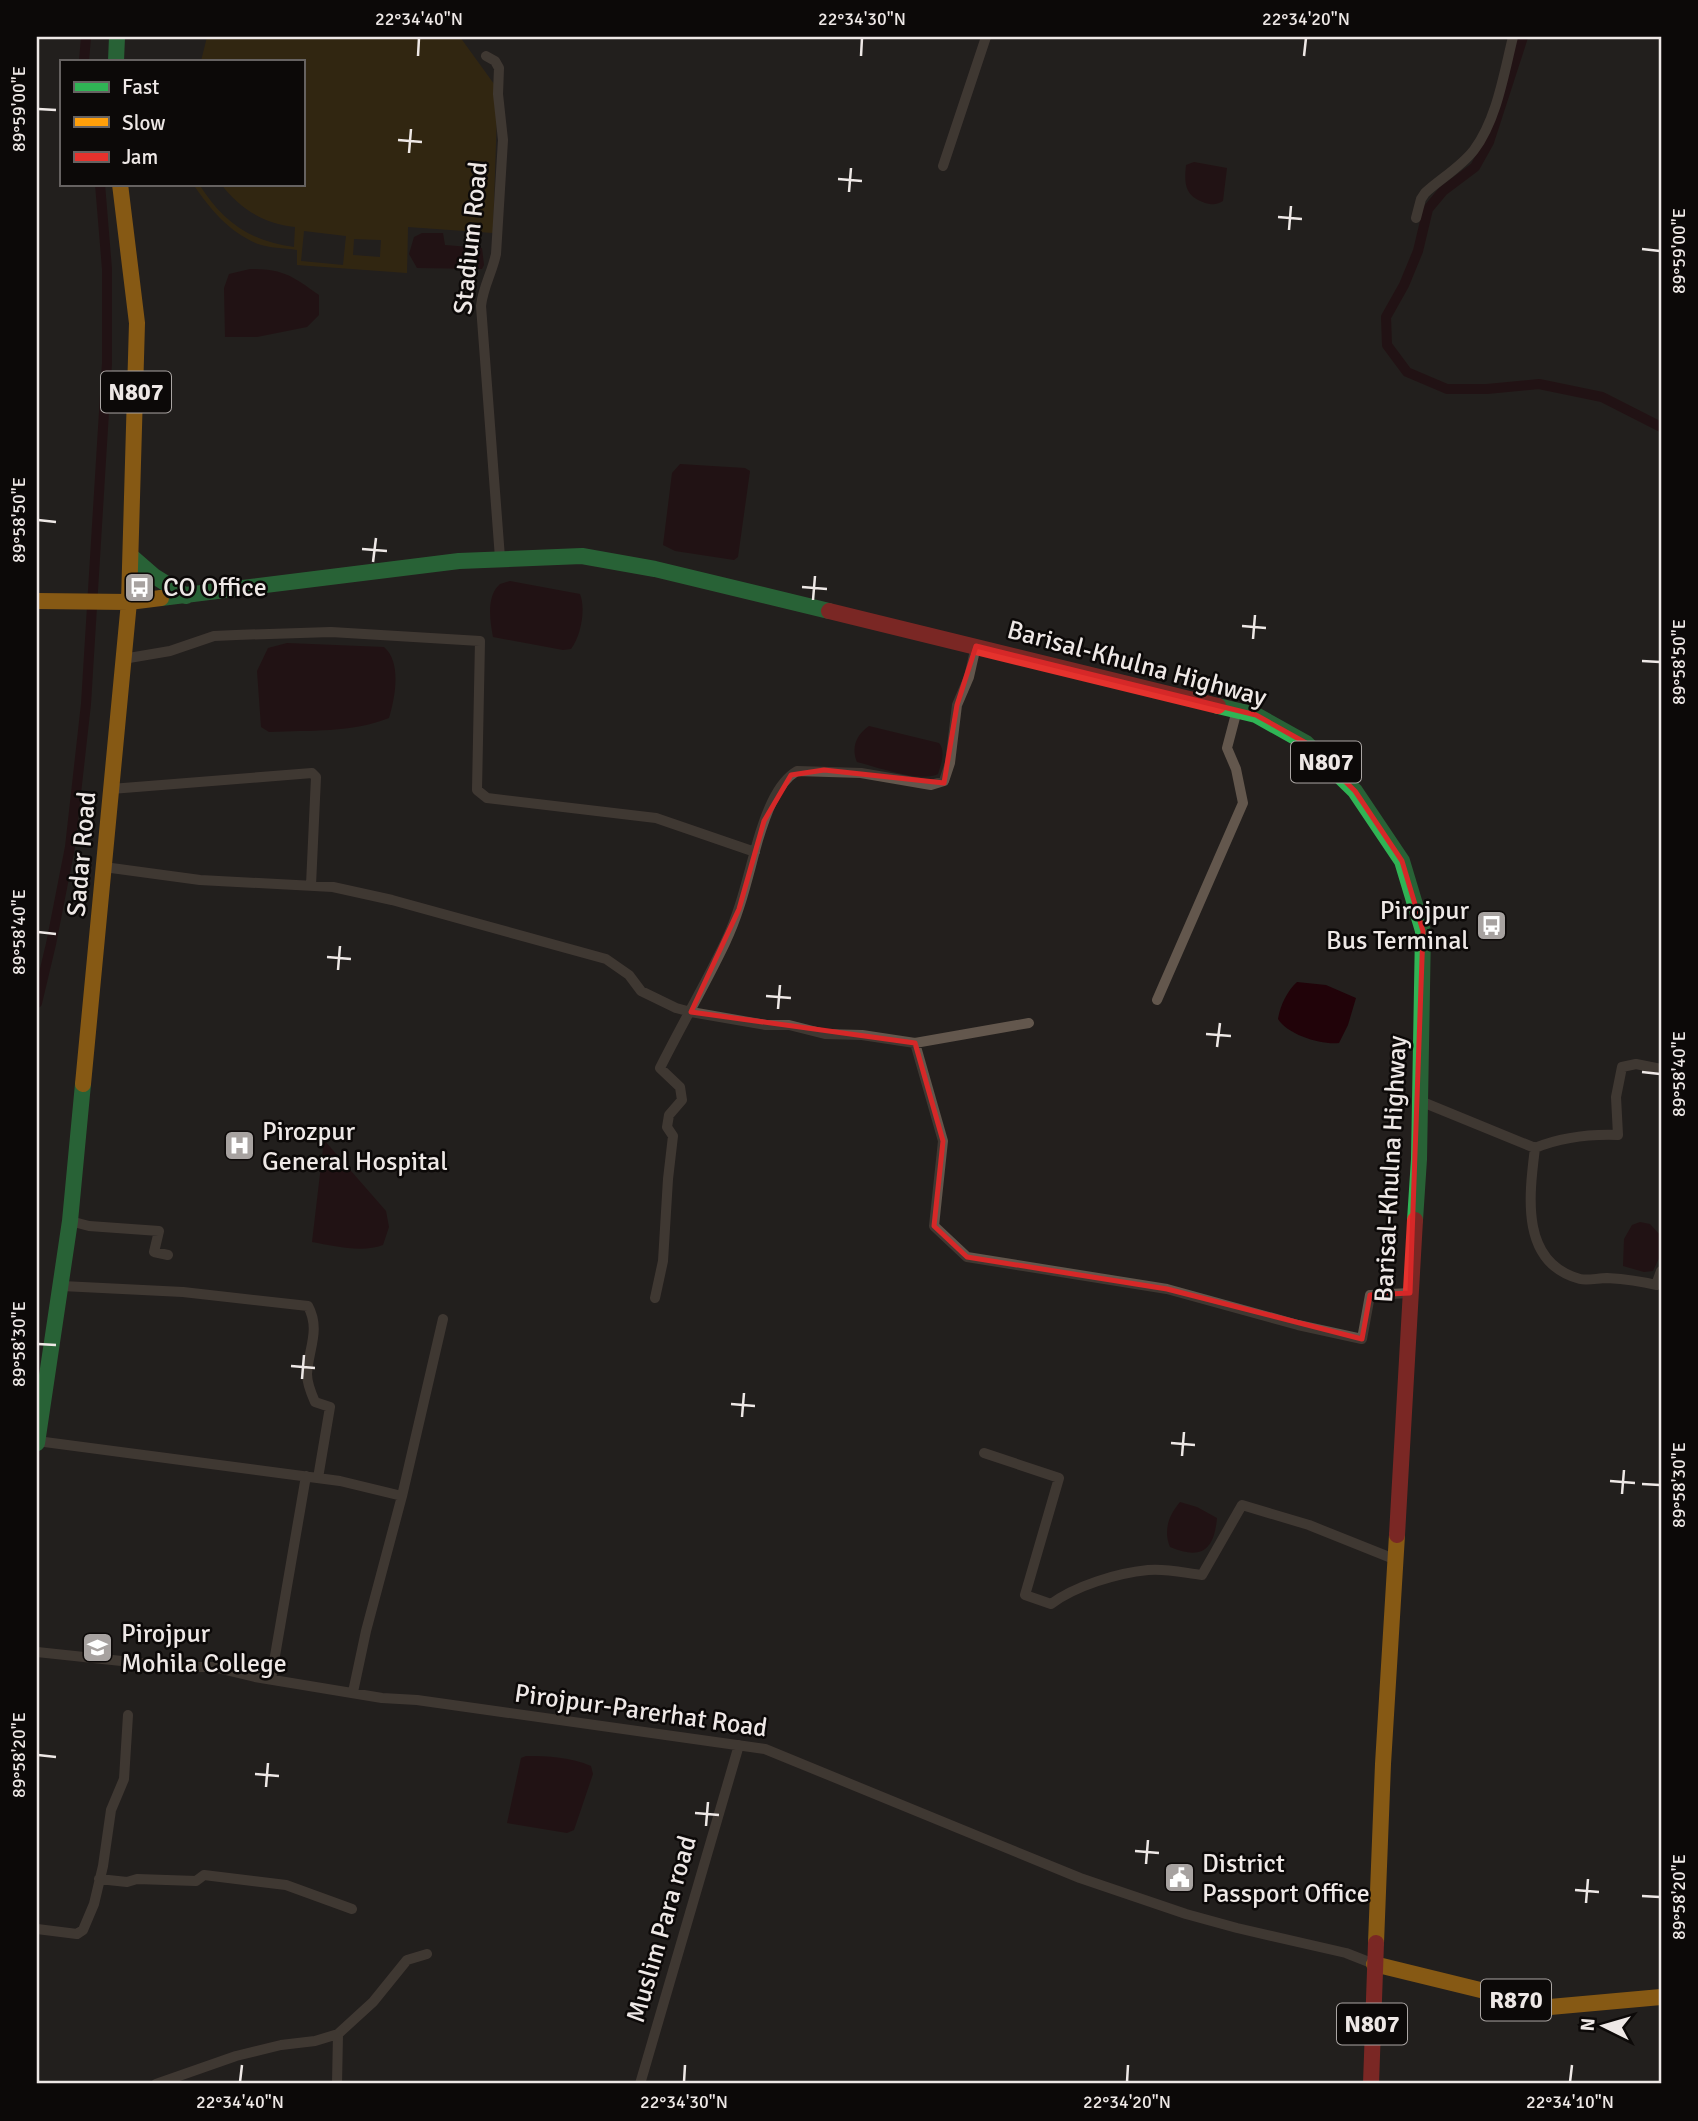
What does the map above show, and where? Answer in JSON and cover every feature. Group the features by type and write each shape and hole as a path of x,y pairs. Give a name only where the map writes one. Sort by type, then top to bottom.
{"main road":[{"path":"116,60 117,37"},
{"name":"N807","path":"120,186 137,323 129,602"},
{"name":"Barisal-Khulna Highway","path":"37,601 129,602 445,562 582,555 654,569 1256,715 1306,743 1355,791 1402,861 1423,931 1419,1159 1394,1559 1374,1964 1371,2084"},
{"path":"131,556 154,576 186,596"},
{"name":"Sadar Road","path":"37,1442 70,1221 129,602"},
{"name":"R870","path":"1374,1964 1550,2007 1661,1997"}],"street":[{"path":"943,166 986,37"},
{"path":"1416,218 1425,193 1477,145 1492,114 1513,37"},
{"name":"Stadium Road","path":"486,56 495,61 499,68 498,94 503,140 496,254 493,271 483,289 481,306 500,558"},
{"path":"123,659 170,651 200,639 236,635 331,632 480,642 477,790 487,797 656,818 755,852"},
{"path":"655,1297 663,1261 673,1136 667,1127 669,1115 682,1100 680,1087 660,1068 725,944 739,909 764,821 777,794 797,771 861,773 931,785 944,781 950,763 957,705 969,677 976,646"},
{"path":"1157,1000 1243,803 1236,769 1227,748 1237,710"},
{"path":"111,789 312,774 316,777 311,885"},
{"path":"104,867 200,880 311,885 361,892 606,959 629,975 641,991 691,1012 789,1025 825,1034 862,1035 915,1043 1029,1023"},
{"path":"915,1043 943,1141 934,1226 967,1257 1016,1267 1167,1289 1298,1325 1362,1339 1370,1295 1409,1293"},
{"path":"1420,1101 1535,1148 1553,1141 1588,1134 1618,1135 1616,1097 1622,1066 1636,1064 1661,1069"},
{"path":"1535,1148 1530,1185 1533,1231 1549,1264 1581,1279 1607,1278 1656,1285 1661,1271"},
{"path":"70,1221 89,1226 159,1231 154,1251 168,1255"},
{"path":"62,1286 183,1292 308,1307 314,1317 315,1332 307,1375 315,1402 330,1407 318,1478"},
{"path":"353,1692 443,1319"},
{"path":"37,1442 306,1476 402,1496"},
{"path":"984,1453 1059,1478 1025,1595 1051,1604 1066,1592 1149,1569 1202,1575 1242,1505 1309,1525 1394,1559"},
{"path":"271,1679 306,1476"},
{"name":"Pirojpur-Parerhat Road","path":"37,1652 178,1667 213,1667 382,1698 417,1700 765,1749 1080,1878 1186,1914 1346,1953 1374,1964"},
{"path":"37,1929 77,1934 83,1930 94,1904 111,1810 124,1779 128,1715"},
{"name":"Muslim Para road","path":"640,2084 739,1745"},
{"path":"99,1879 127,1882 137,1879 196,1881 204,1875 286,1885 352,1909"},
{"path":"156,2084 236,2056 338,2034 373,2002 407,1960 427,1954"},
{"path":"337,2084 338,2034"}],"highlighted area":[{"path":"976,646 1256,715 1306,743 1355,791 1402,861 1423,931 1410,1293 1370,1295 1362,1339 1167,1289 967,1257 934,1226 943,1141 915,1043 691,1012 739,909 764,821 791,775 824,770 944,783 957,705"}],"shaded area":[{"path":"207,37 460,37 494,84 497,112 493,233 408,227 407,273 297,265 297,250 262,245 238,233 221,219 194,186 200,186 217,208 238,227 264,240 294,247 295,227 263,218 236,201 223,186 304,186 304,60 201,60","holes":["304,231 346,236 343,265 301,261","354,239 381,240 380,257 353,255"]},
{"path":"1194,162 1227,168 1223,201 1205,203 1193,197 1187,189 1186,165"},
{"path":"422,233 443,233 445,245 482,248 482,269 417,268 409,254 414,237"},
{"path":"250,269 280,272 302,283 319,295 319,315 307,327 257,337 225,337 224,288 229,274"},
{"path":"680,464 745,468 750,471 738,557 734,560 675,551 663,545 672,473"},
{"path":"510,581 580,594 582,622 571,649 563,650 493,637 490,609 493,595 500,584"},
{"path":"287,643 384,647 393,662 396,681 389,718 375,723 330,730 269,732 261,727 257,671 268,648"},
{"path":"869,726 939,743 943,754 938,774 921,777 857,762 856,742"},
{"path":"1297,982 1326,985 1356,998 1339,1043 1306,1038 1289,1030 1278,1019 1284,999"},
{"path":"324,1140 386,1211 389,1227 383,1245 357,1249 312,1242"},
{"path":"1640,1222 1650,1224 1661,1236 1661,1254 1653,1271 1644,1272 1623,1266 1624,1239 1632,1225"},
{"path":"1180,1502 1197,1507 1217,1518 1213,1538 1204,1550 1190,1553 1170,1547 1168,1523"},
{"path":"526,1756 567,1759 591,1766 593,1774 574,1830 567,1833 507,1823 521,1758"}],"waterway":[{"path":"84,60 86,37"},
{"path":"1523,37 1489,142 1475,167 1443,191 1428,209 1418,251 1404,285 1386,317 1387,345 1407,372 1447,389 1487,389 1539,384 1602,397 1661,427"},
{"path":"37,1003 70,847 86,704 107,363 107,269 100,186"}],"traffic: fast":[{"path":"116,60 117,37"},
{"path":"131,556 154,576 186,596"},
{"path":"161,598 459,561 582,556 655,569 829,611"},
{"path":"1218,706 1256,715 1306,743 1355,791 1402,861 1423,931 1419,1159 1415,1220"},
{"path":"37,1443 70,1221 83,1084"}],"traffic: slow":[{"path":"120,186 137,323 129,602 161,598"},
{"path":"37,601 129,602 83,1084"},
{"path":"1376,1943 1383,1764 1397,1535"},
{"path":"1374,1964 1550,2007 1661,1997"}],"traffic: jam":[{"path":"829,611 1218,706"},
{"path":"1397,1535 1415,1220"},
{"path":"1371,2084 1376,1943"}],"place":[{"name":"CO Office","path":"140,587"},
{"name":"Pirojpur Bus Terminal","path":"1492,925"},
{"name":"Pirozpur General Hospital","path":"239,1146"},
{"name":"Pirojpur Mohila College","path":"98,1648"},
{"name":"District Passport Office","path":"1179,1878"}]}
